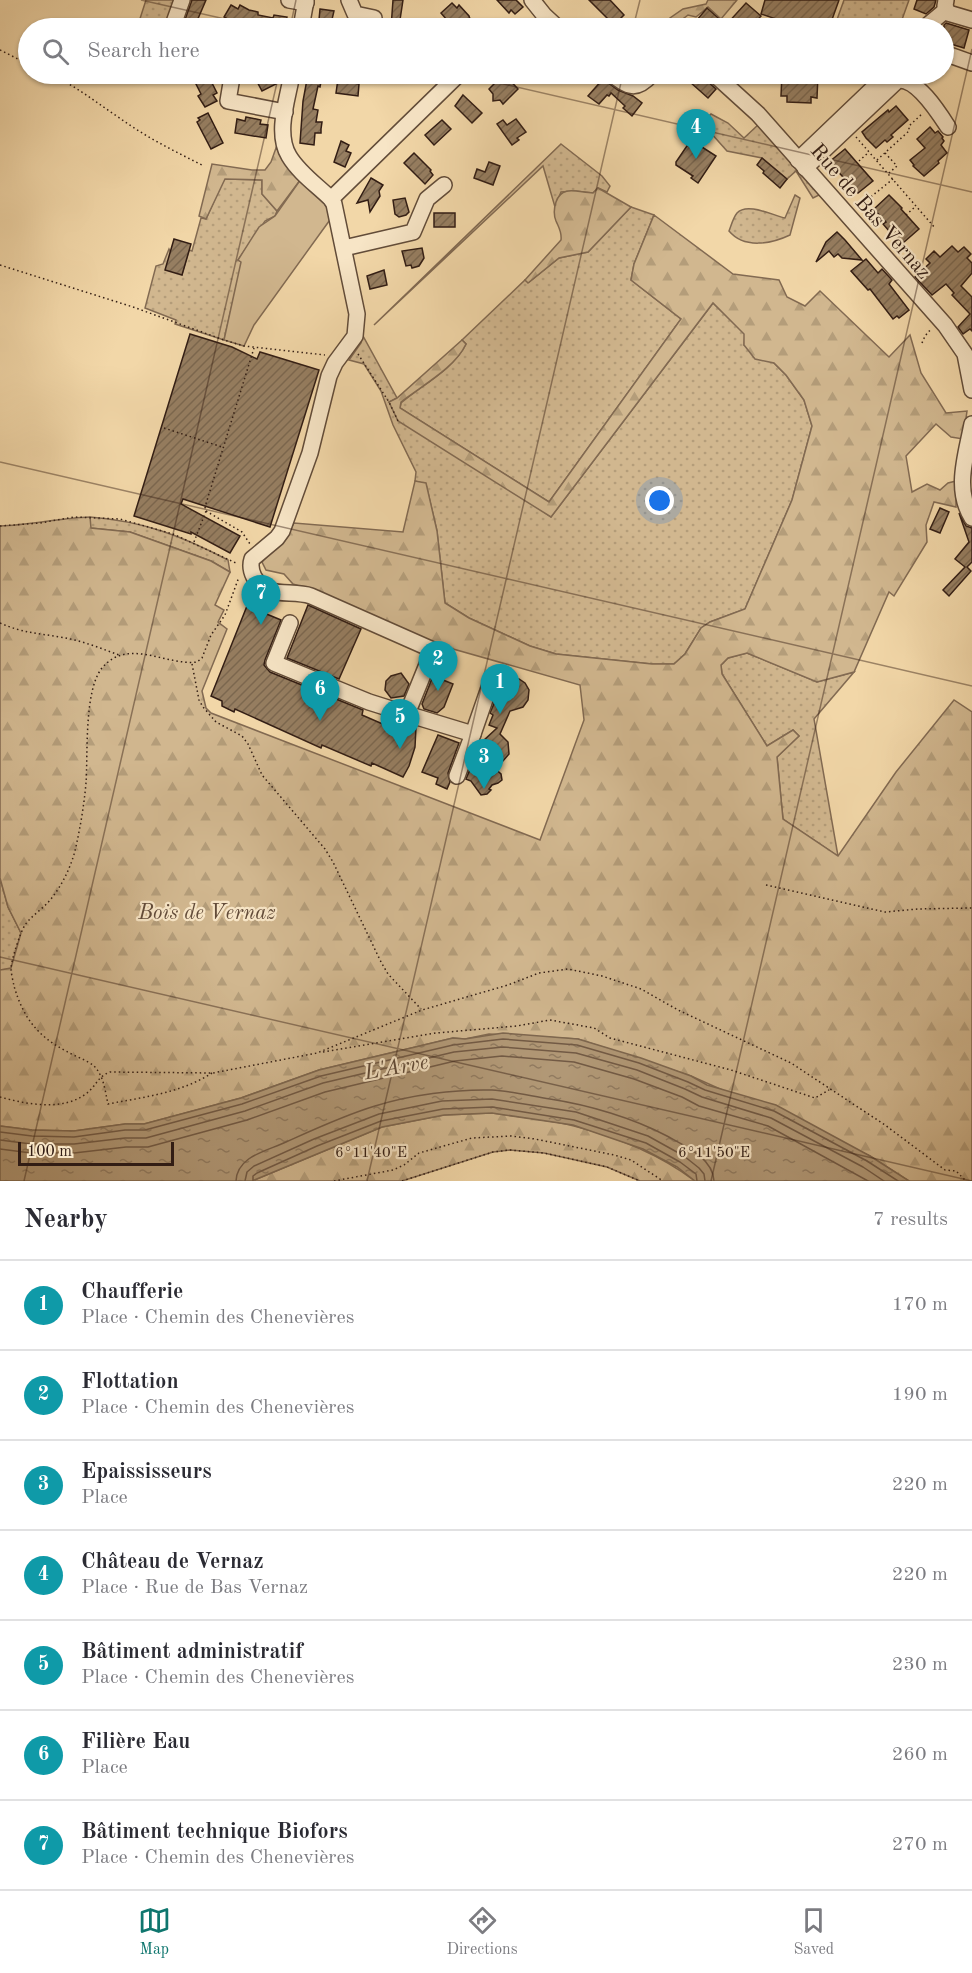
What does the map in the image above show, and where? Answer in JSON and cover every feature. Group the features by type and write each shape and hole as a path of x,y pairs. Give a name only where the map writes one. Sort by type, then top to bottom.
{"street":[{"path":"176,18 182,0"},
{"path":"289,0 306,2 303,18"},
{"path":"349,0 355,14 374,18"},
{"path":"532,0 547,18"},
{"path":"934,18 946,5 951,15 972,20"},
{"path":"954,57 972,63"},
{"path":"231,84 228,101 285,112"},
{"path":"290,84 283,140 289,156 331,199 336,208 357,314 357,329 352,342 341,355 329,376 310,453 284,526 277,538 254,560 257,581 271,592 311,596 433,650 407,714"},
{"path":"331,199 449,84"},
{"path":"627,84 635,86 642,84"},
{"name":"Rue de Bas Vernaz","path":"725,84 751,107 942,322 965,354 972,390"},
{"path":"802,164 878,84"},
{"path":"802,164 848,128 894,84"},
{"path":"913,84 948,127"},
{"path":"344,248 413,232 427,199 444,185"},
{"path":"972,424 962,485 963,500 972,518"},
{"path":"290,623 274,663 369,702 473,734"},
{"path":"457,776 473,758 473,734 490,685"}],"path":[{"path":"0,50 18,59"},
{"path":"70,84 158,142 202,165"},
{"path":"876,160 909,131 909,126 924,113 929,102"},
{"path":"848,128 935,228"},
{"path":"890,139 894,144"},
{"path":"859,161 869,152"},
{"path":"885,153 897,166 888,174"},
{"path":"848,216 892,179"},
{"path":"906,215 916,206"},
{"path":"0,265 133,307 224,340 255,347 315,355 341,355"},
{"path":"922,343 927,332 942,322"},
{"path":"352,342 399,422"},
{"path":"194,542 206,511 205,507 222,447 255,347"},
{"path":"164,428 222,447"},
{"path":"0,526 30,525 74,517 130,521 194,542 236,564 254,560 242,532 206,511"},
{"path":"213,1073 202,1080 175,1090 108,1104 101,1076 93,1065 62,1049 31,1025 14,987 11,969 21,933 26,924 54,894 67,874 72,861 81,822 86,783 91,704 94,685 102,668 120,656 140,653 176,661 197,662 202,658 212,635 225,615 239,577"},
{"path":"0,623 27,633 61,637 120,656"},
{"path":"192,662 199,700 203,707 216,722 242,736 262,775 325,849 388,974 422,1010"},
{"path":"766,885 885,912 972,908"},
{"path":"317,1053 422,1010 539,974 568,969 641,988 678,1010 791,1063 885,1125 945,1170 956,1171 966,1181"},
{"path":"0,1097 17,1102 43,1105 69,1102 87,1093 101,1076 110,1072 213,1073 436,1033 517,1026 550,1020 594,1028 610,1038 731,1070 815,1098 830,1090"},
{"path":"334,1181 393,1170 419,1154 472,1138 511,1136 535,1138 631,1160 663,1181"},
{"path":"402,1181 493,1152 510,1150 544,1153 607,1167 640,1181"}],"green space":[{"path":"146,0 177,0 171,18 140,18"},
{"path":"708,0 737,0 722,18 708,7 696,17 688,15 684,18 670,18 683,9 706,4"},
{"path":"844,0 909,0 903,18 838,18"},
{"path":"711,114 728,123 744,138 759,124 821,194 813,198 796,171 787,179 762,158 727,151 702,123"},
{"path":"561,144 602,176 610,186 607,192 598,188 593,193 561,192 555,207 543,166 374,325"},
{"path":"276,148 301,179 277,211 262,194 262,180 225,179 206,219 199,216 212,164 265,170"},
{"path":"224,179 262,180 262,194 277,211 275,216 265,221 238,260 242,262 224,340 175,324 176,320 145,308 156,266 163,264 169,249 182,274 189,250 192,251 201,218 206,219"},
{"path":"301,179 328,204 332,217 254,325 244,346 224,340 241,262 238,260 259,227 275,216"},
{"path":"598,188 631,207 588,252 559,258 528,283 525,280 561,240 555,214 555,204 559,196 567,191 593,193"},
{"path":"795,195 800,198 790,235 775,241 750,243 735,237 729,231 737,213 741,210 760,210 785,218"},
{"path":"631,207 654,215 634,264 631,280 681,319 549,502 400,408 401,403 454,361 466,344 462,340 525,280 529,282 559,258 588,252"},
{"name":"Bois de Vernaz","path":"654,215 733,274 779,280 787,297 805,306 820,291 889,357 910,335 921,373 946,413 967,411 963,439 951,437 936,424 906,456 912,492 927,484 940,490 948,483 956,481 956,507 934,502 926,525 927,542 894,596 889,592 854,672 817,682 747,653 728,658 721,665 722,674 767,746 793,730 799,736 777,757 783,819 838,856 896,772 954,700 972,712 972,1181 909,1181 870,1156 691,1076 578,1039 489,1034 465,1039 453,1038 319,1070 241,1098 144,1124 125,1124 74,1131 32,1130 0,1126 0,970 11,968 21,933 8,907 0,878 0,526 90,517 91,528 130,532 211,561 230,572 215,605 224,610 218,622 227,629 202,691 206,708 211,713 540,840 584,720 580,685 439,645 329,596 293,584 284,574 266,570 262,562 289,532 294,523 403,532 415,481 426,483 437,531 445,603 469,618 530,646 556,654 652,664 674,664 685,654 701,628 710,622 745,609 792,500 812,426 804,400 786,375 774,363 755,359 744,345 744,334 713,303 551,517 398,421 389,402 397,398 462,340 466,344 454,361 401,402 400,408 549,502 681,319 631,280 634,264"},
{"path":"713,303 745,334 744,345 774,363 786,375 804,400 812,426 792,500 745,609 710,622 701,628 685,654 674,664 652,664 556,654 530,646 469,618 445,603 437,531 426,484 415,481 416,472 393,425 381,391 364,364 349,360 363,336 397,398 389,402 551,517"},
{"path":"90,517 145,526 178,537 228,560 230,572 211,561 130,532 90,528"},
{"path":"747,653 817,682 854,672 814,719 838,856 783,819 777,757 799,736 793,730 767,746 722,674 721,665 728,658"},
{"path":"0,878 8,907 21,933 11,969 0,970"},
{"path":"492,1113 554,1122 606,1135 637,1147 695,1181 640,1181 607,1167 544,1153 510,1150 493,1152 402,1181 252,1181 382,1127 444,1115"}],"water":[{"name":"L'Arve","path":"503,1033 578,1039 641,1058 691,1076 707,1085 776,1105 870,1156 909,1181 695,1181 677,1167 643,1149 573,1125 492,1113 444,1115 382,1127 252,1181 0,1181 0,1126 32,1130 74,1131 125,1124 144,1124 241,1098 319,1070 453,1038 465,1039"}],"building":[{"path":"192,0 206,0 198,18 186,18"},
{"path":"393,0 403,0 400,18 392,18"},
{"path":"497,0 516,0 523,7 515,14 511,10 509,13"},
{"path":"589,0 610,0 624,15 621,18 607,18"},
{"path":"765,0 839,0 833,18 773,18 761,14"},
{"path":"917,0 936,0 934,7 926,14 914,9"},
{"path":"452,3 457,8 459,5 470,18 445,18 441,13"},
{"path":"746,3 761,16 759,18 732,18"},
{"path":"231,5 238,9 240,5 258,12 258,15 273,18 226,18 224,17"},
{"path":"707,8 718,18 699,18"},
{"path":"320,9 334,11 332,18 319,18"},
{"path":"274,15 287,18 273,18"},
{"path":"954,25 969,30 964,48 954,45"},
{"path":"196,84 212,84 217,93 213,95 217,101 205,107 198,96 201,94"},
{"path":"258,84 276,84 262,91"},
{"path":"306,84 321,84 320,87 318,86 313,109 318,110 316,122 322,122 321,133 315,133 314,145 300,143"},
{"path":"337,84 359,84 358,96 336,93"},
{"path":"494,84 513,84 518,89 503,104 500,100 493,101 493,94 489,89"},
{"path":"599,84 610,84 642,103 632,116 611,93 599,104 588,96"},
{"path":"692,84 710,84 716,89 708,98"},
{"path":"782,84 818,84 817,98 811,97 811,103 787,102 787,96 781,96"},
{"path":"463,95 482,113 472,123 455,106"},
{"path":"896,106 908,120 891,135 893,137 887,142 885,140 876,148 862,132"},
{"path":"208,113 223,143 211,149 197,122 200,120 198,118"},
{"path":"246,117 261,120 260,124 268,125 266,138 235,133 237,119 245,121"},
{"path":"516,119 526,132 512,145 497,124 503,120 507,125"},
{"path":"442,120 451,129 434,145 425,135"},
{"path":"930,127 943,137 944,141 941,145 947,153 924,176 910,160 925,148 917,139"},
{"path":"691,140 716,156 698,183 691,178 693,176 676,165"},
{"path":"341,141 349,145 346,151 351,153 345,167 334,162"},
{"path":"845,149 873,181 858,193 829,162"},
{"path":"414,153 433,175 425,184 404,163"},
{"path":"762,158 787,179 780,188 757,165"},
{"path":"489,162 500,166 493,185 474,178 477,169 485,172"},
{"path":"371,178 383,185 379,191 380,196 370,212 368,200 357,203"},
{"path":"889,195 919,229 903,243 891,229 889,231 883,224 886,222 874,209"},
{"path":"405,198 409,212 399,217 395,214 393,200"},
{"path":"434,213 455,213 455,227 434,227"},
{"path":"837,232 862,260 842,258 838,254 834,257 829,251 816,262 826,242"},
{"path":"174,239 191,244 182,275 165,270"},
{"path":"952,246 958,252 964,247 971,254 967,258 972,263 972,273 961,286 972,297 972,331 970,329 963,334 958,327 970,314 952,295 954,293 946,284 932,295 915,277 930,263 926,259 934,251 940,257"},
{"path":"422,248 424,258 419,266 412,268 411,265 406,266 402,251"},
{"path":"866,259 878,273 882,269 892,280 889,284 909,310 899,318 897,316 893,319 870,289 868,290 851,271"},
{"path":"384,270 387,285 370,289 367,276"},
{"path":"190,334 232,347 257,359 260,352 319,370 270,527 183,499 181,504 240,536 230,553 191,532 191,534 134,516"},
{"path":"940,508 949,512 940,533 930,529"},
{"path":"959,513 966,526 972,528 972,562 967,567 971,571 949,596 943,590 965,567 955,559 969,542"},
{"path":"308,605 361,629 339,679 287,658"},
{"path":"247,606 281,620 265,660 264,665 270,672 363,710 362,715 394,729 397,721 416,727 415,747 403,777 322,745 321,748 235,709 234,712 222,706 222,701 211,696"},
{"path":"401,673 409,684 404,696 391,698 385,690 386,681 391,676"},
{"path":"433,676 453,684 444,707 437,713 424,709 422,704"},
{"path":"510,678 519,679 525,683 529,690 528,700 523,707 510,711 500,734 508,742 509,754 503,761 492,766 501,774 502,780 492,785 487,794 481,795 471,781 466,779 471,767 479,769 483,758 480,750 482,742 497,728 489,725 493,715 490,713 504,681"},
{"path":"438,735 459,743 448,773 450,782 447,789 436,784 438,778 422,772"}],"place":[{"name":"Château de Vernaz","path":"696,159"},
{"name":"Bâtiment technique Biofors","path":"261,625"},
{"name":"Flottation","path":"438,691"},
{"name":"Chaufferie","path":"500,714"},
{"name":"Filière Eau","path":"320,721"},
{"name":"Bâtiment administratif","path":"400,749"},
{"name":"Epaississeurs","path":"484,789"}]}
